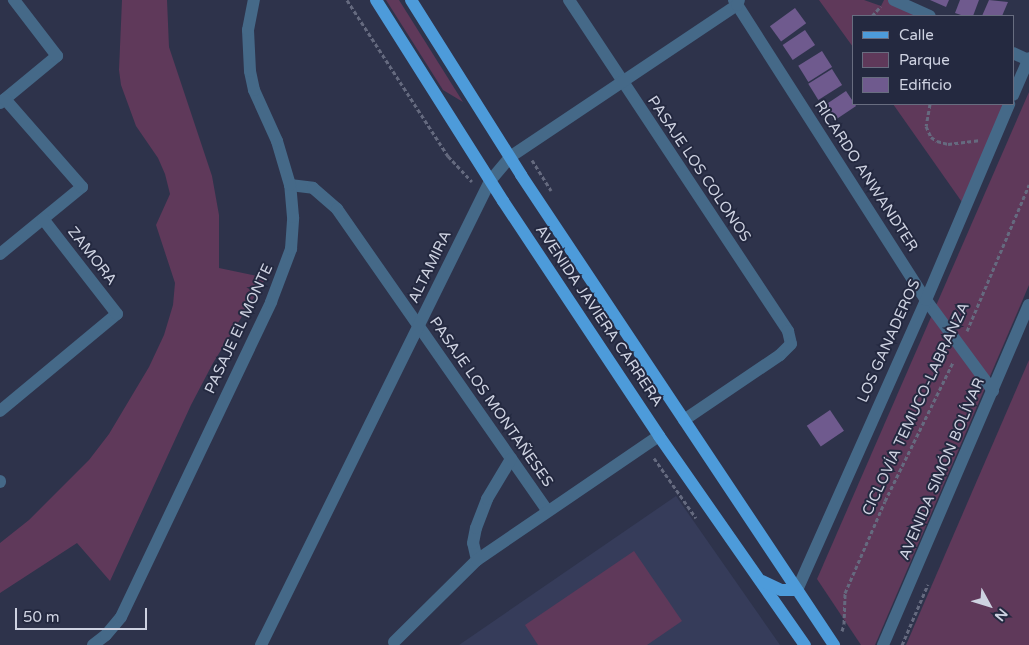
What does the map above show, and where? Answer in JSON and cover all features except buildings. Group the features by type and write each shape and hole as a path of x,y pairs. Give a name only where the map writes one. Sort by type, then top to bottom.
{"main road":[{"name":"AVENIDA JAVIERA CARRERA","path":"376,0 490,181 659,436 805,645"},
{"name":"AVENIDA JAVIERA CARRERA","path":"411,0 510,157 684,420 797,590 836,641"},
{"path":"759,578 773,588 797,590"}],"street":[{"path":"0,254 82,187 2,101 57,56 14,0"},
{"name":"PASAJE EL MONTE","path":"93,645 106,635 121,616 161,536 280,281 291,249 293,233 290,184 277,141 254,90 250,71 248,30 254,0"},
{"name":"PASAJE LOS COLONOS","path":"569,0 622,83 788,331 791,344 780,355 684,420"},
{"path":"894,0 928,15"},
{"name":"ALTAMIRA","path":"262,645 490,181 510,157 622,83 737,2"},
{"name":"RICARDO ANWANDTER","path":"737,2 926,300 993,391"},
{"path":"1014,54 1028,59 1014,93"},
{"name":"LOS GANADEROS","path":"797,590 926,300 1009,105"},
{"name":"PASAJE LOS MONTAÑESES","path":"290,184 313,188 337,209 548,511"},
{"name":"ZAMORA","path":"0,411 117,314 43,218"},
{"name":"AVENIDA SIMÓN BOLÍVAR","path":"883,645 1029,305"},
{"path":"394,642 477,560 659,436"},
{"path":"477,560 473,543 476,528 487,499 511,459"}],"path":[{"path":"930,105 926,126 937,142 948,144 993,139"},
{"name":"CICLOVÍA TEMUCO-LABRANZA","path":"836,641 844,624 845,593 885,501 960,348 1029,185"}],"shaded area":[{"path":"676,496 780,645 459,645"}],"green space":[{"path":"122,0 167,0 169,47 212,176 219,215 219,268 266,278 213,363 191,405 110,581 77,543 0,593 0,543 29,520 89,460 109,434 149,367 164,335 173,305 175,283 156,225 170,194 165,174 158,158 136,126 121,85 119,70"},
{"path":"386,0 399,0 463,102 443,90"},
{"path":"819,0 864,0 881,6 884,0 894,0 928,15 852,15 852,46"},
{"path":"1029,92 1029,285 875,645 861,645 817,579"},
{"path":"894,105 1009,105 964,205"},
{"path":"1029,360 1029,645 906,645"},
{"path":"634,551 682,621 647,645 538,645 525,625"}]}
